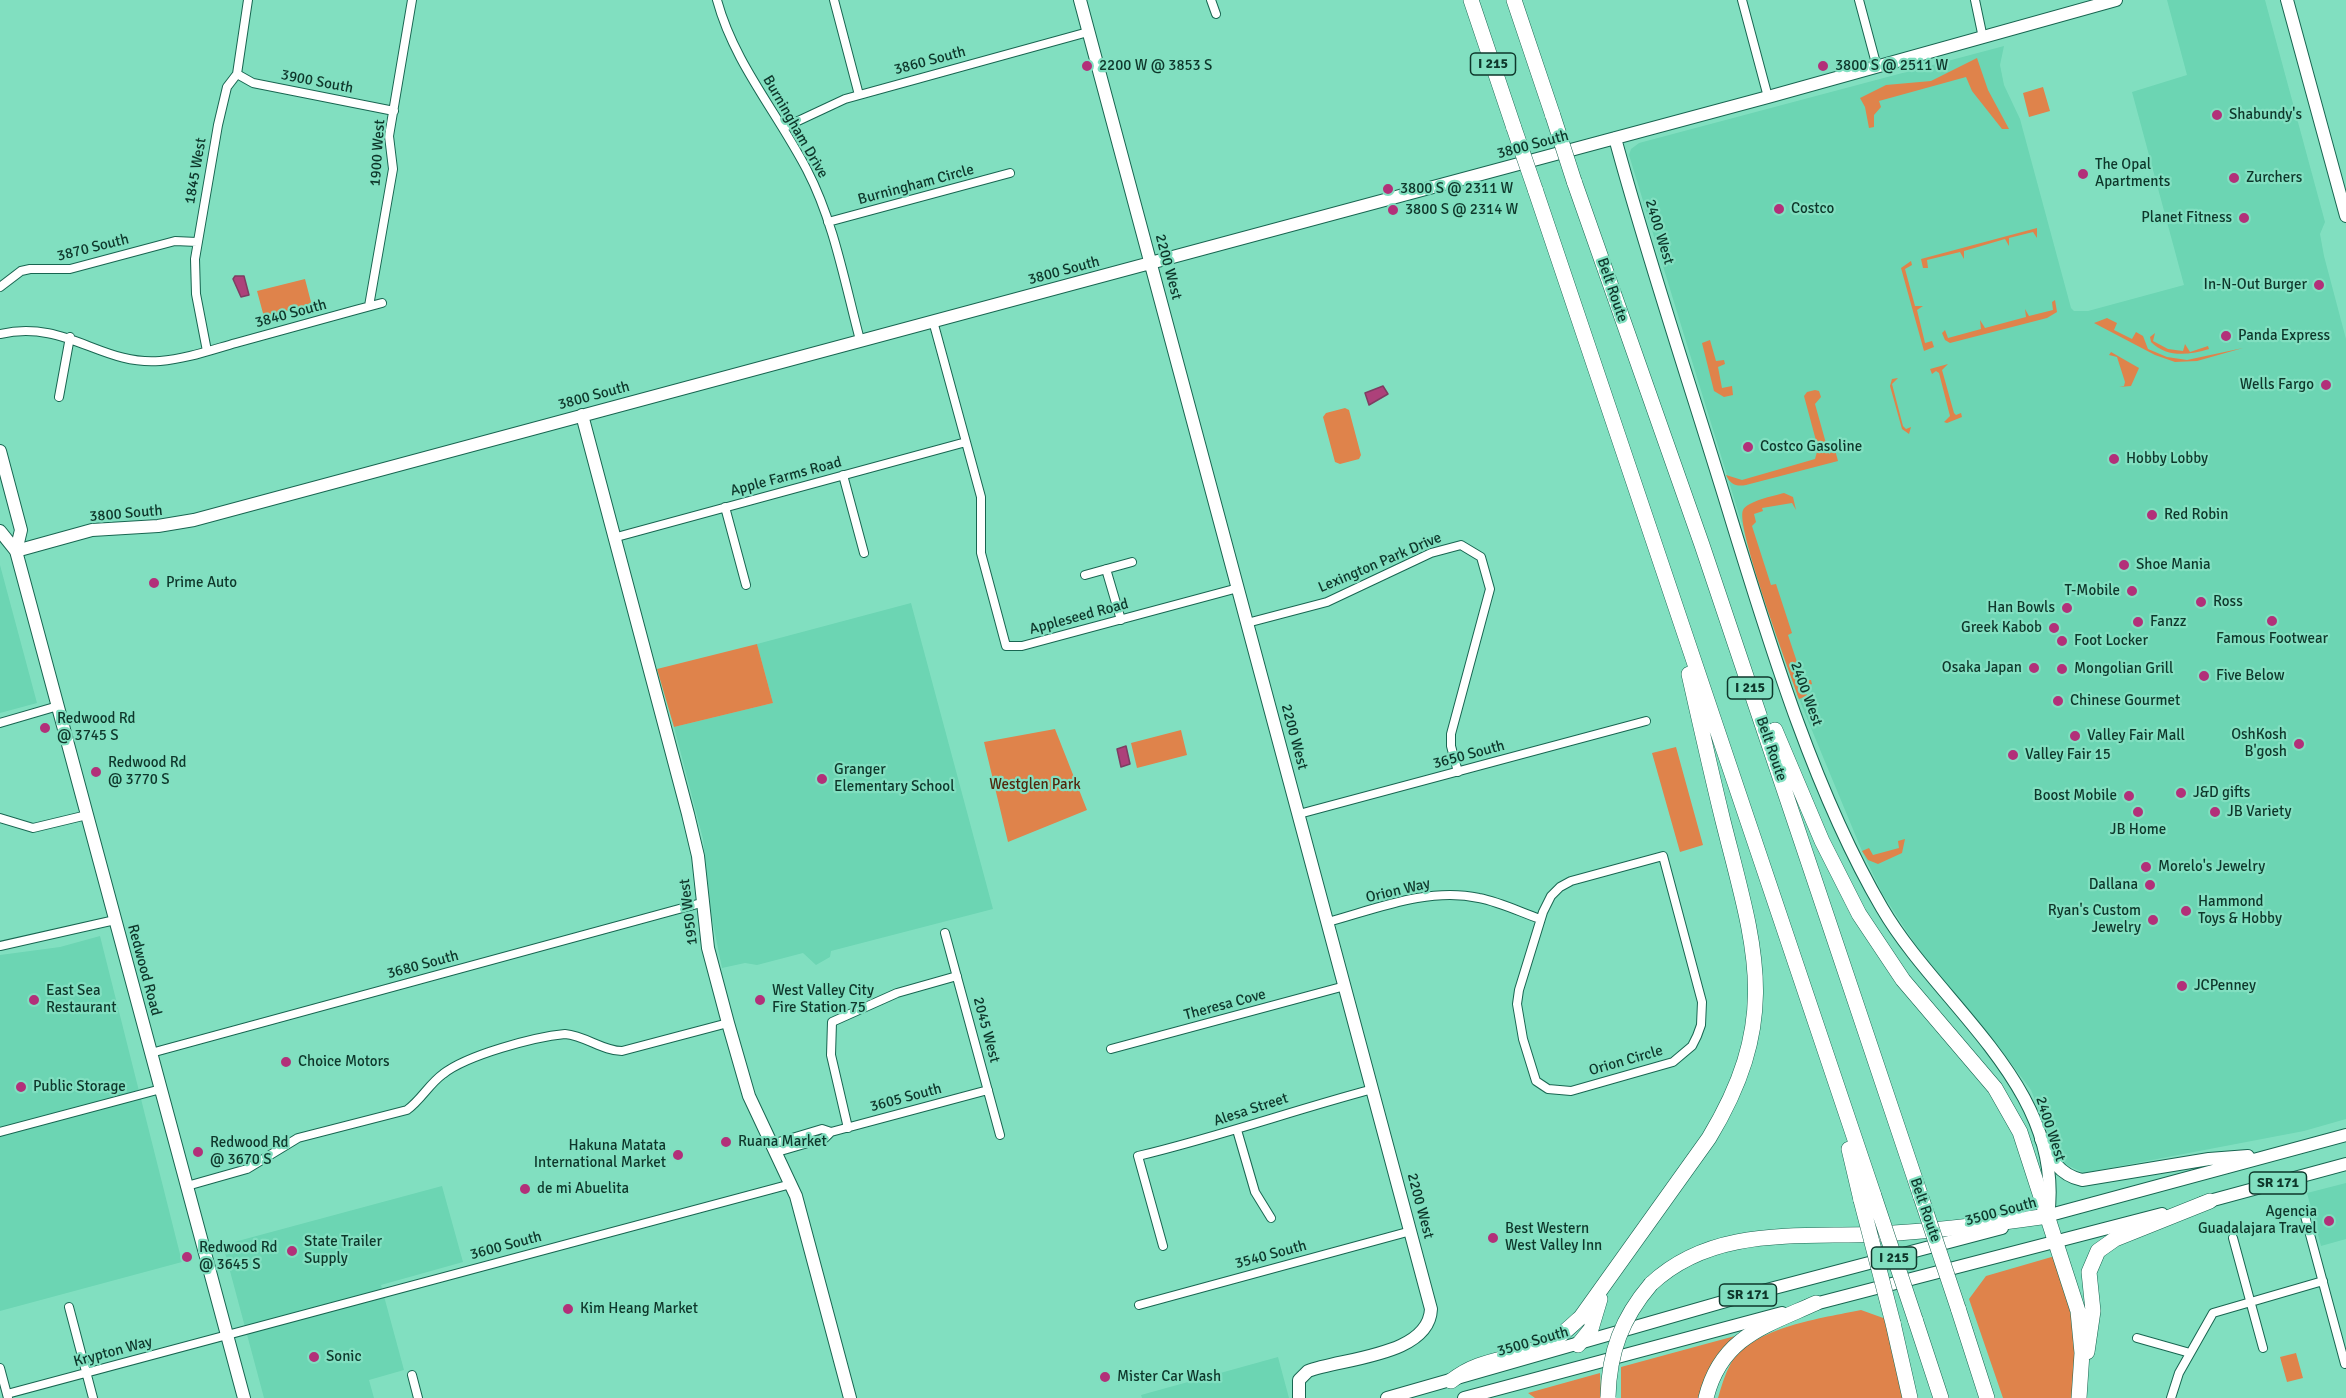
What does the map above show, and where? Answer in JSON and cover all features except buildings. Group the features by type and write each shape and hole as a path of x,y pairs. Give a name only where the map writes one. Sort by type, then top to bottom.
{"highway":[{"name":"I 215","path":"1471,0 1840,1099 1867,1198 1915,1319 1941,1398"},
{"name":"Belt Route","path":"1514,0 1574,181 1702,544 1987,1398"},
{"path":"1702,544 1736,624 1791,772 1847,892 1903,980 1985,1075 2004,1102 2026,1148 2078,1311 2082,1336 2079,1398"},
{"path":"1451,1381 1468,1368 1539,1348 1552,1341 1581,1317 1724,1114 1744,1064 1756,1008 1755,960 1748,911 1724,823 1667,580"},
{"path":"1867,1198 1910,1398"},
{"path":"2081,1369 2089,1346 2092,1322 2089,1272 2098,1251 2115,1239 2210,1201"},
{"path":"1608,1398 1610,1362 1616,1340 1632,1309 1651,1284 1670,1267 1692,1254 1734,1240 1912,1231 2048,1216"},
{"path":"1578,1345 1586,1339 1591,1329 1609,1280"},
{"path":"1706,1398 1717,1367 1737,1343 1761,1327 1816,1304"}],"street":[{"name":"1845 West","path":"207,351 195,277 197,242 224,94 237,74 248,0"},
{"name":"1900 West","path":"369,306 393,169 389,136 412,0"},
{"name":"Burningham Drive","path":"717,0 731,40 745,69 807,170 828,222 860,340"},
{"path":"834,0 859,95"},
{"name":"2200 West","path":"1080,0 1430,1303 1428,1326 1417,1338 1408,1344 1308,1371 1299,1380 1299,1398"},
{"path":"1211,0 1216,14"},
{"path":"1742,0 1768,97"},
{"path":"1859,0 1877,67"},
{"path":"1975,0 1983,38"},
{"name":"3800 South","path":"16,551 92,530 158,526 194,520 1768,97 2116,0"},
{"path":"2287,0 2346,216"},
{"name":"3860 South","path":"783,128 822,108 859,95 1088,32"},
{"name":"3900 South","path":"237,74 253,83 394,111"},
{"name":"2400 West","path":"1615,138 1756,598 1793,706 1837,818 1856,861 1895,929 1927,974 2010,1072 2028,1104 2041,1139 2051,1192 2048,1216"},
{"name":"Burningham Circle","path":"828,222 1010,173"},
{"name":"3870 South","path":"0,287 21,271 70,269 175,241 197,242"},
{"name":"3840 South","path":"207,351 382,303"},
{"name":"Appleseed Road","path":"933,321 981,497 981,553 1006,645 1022,646 1238,588"},
{"path":"0,334 29,331 70,337 120,358 140,361 160,361 207,351"},
{"path":"59,397 70,337"},
{"name":"1950 West","path":"582,415 688,814 698,856 701,903 708,948 728,1023 749,1096 791,1184 850,1398"},
{"name":"Apple Farms Road","path":"613,538 966,442"},
{"name":"Redwood Road","path":"0,452 21,530 16,551"},
{"path":"843,475 864,553"},
{"path":"725,507 746,585"},
{"name":"Redwood Road","path":"0,531 16,551 244,1398"},
{"name":"Lexington Park Drive","path":"1247,622 1326,602 1431,553 1461,545 1481,557 1490,589 1451,735 1451,746 1458,772"},
{"path":"1085,575 1132,562"},
{"path":"1106,569 1121,620"},
{"path":"0,723 58,706"},
{"name":"3650 South","path":"1299,814 1646,721"},
{"path":"0,818 33,828 87,815"},
{"name":"Orion Circle","path":"1663,856 1696,977 1702,1014 1701,1025 1692,1046 1673,1062 1571,1090 1548,1089 1536,1081 1522,1039 1517,1004 1522,974 1540,919 1551,896 1560,886 1663,856"},
{"name":"Orion Way","path":"1328,922 1410,900 1450,895 1478,897 1540,919"},
{"name":"3680 South","path":"151,1053 701,903"},
{"path":"0,946 115,920"},
{"name":"2045 West","path":"945,933 1000,1135"},
{"path":"848,1128 831,1055 832,1022 897,993 957,976"},
{"name":"Theresa Cove","path":"1111,1049 1345,987"},
{"path":"187,1186 247,1169 298,1138 405,1111 416,1103 441,1075 456,1064 484,1055 565,1034 579,1035 613,1052 622,1052 728,1023"},
{"path":"0,1132 161,1089"},
{"name":"Alesa Street","path":"1163,1246 1138,1156 1237,1130 1297,1109 1373,1089"},
{"name":"3605 South","path":"775,1148 822,1129 831,1132 988,1090"},
{"path":"1237,1130 1255,1192 1271,1218"},
{"name":"3500 South","path":"1388,1398 1802,1280 2184,1181 2265,1156 2346,1135"},
{"path":"2041,1139 2058,1168 2068,1176 2082,1180 2209,1159 2265,1156"},
{"name":"SR 171","path":"1464,1398 2056,1243 2346,1164"},
{"name":"3600 South","path":"227,1335 791,1184"},
{"path":"2305,1216 2345,1364"},
{"name":"3540 South","path":"1139,1305 1411,1231"},
{"path":"2233,1238 2263,1348"},
{"path":"2171,1398 2190,1353 2212,1313 2323,1281"},
{"path":"69,1307 93,1398"},
{"name":"Krypton Way","path":"8,1396 227,1335"},
{"path":"2137,1338 2190,1353"},
{"path":"0,1368 8,1396"},
{"path":"412,1375 418,1398"}],"shaded area":[{"name":"Valley Fair Mall","path":"2167,0 2265,0 2325,222 2320,234 2346,339 2346,1119 2304,1131 2084,1173 2065,1164 2052,1143 2031,1090 1990,1035 1926,961 1882,893 1862,851 1799,699 1766,603 1629,155 1631,149 1639,143 2004,46 2000,65 2004,85 2020,119 2071,308 2074,311 2088,311 2184,285 2132,92 2187,75"},
{"path":"235,276 244,276 249,295 241,297 233,279"},
{"path":"1383,386 1388,394 1369,405 1365,393"},
{"path":"0,565 37,703 0,713"},
{"name":"Granger Elementary School","path":"911,603 993,909 831,951 830,957 816,965 803,953 757,965 745,963 722,968 711,914 703,839 674,727 773,703 757,644"},
{"path":"1126,746 1130,764 1121,767 1117,749"},
{"path":"100,936 182,1262 0,1311 0,955 60,947"},
{"path":"2346,1183 2346,1239 2321,1246 2307,1193"},
{"path":"442,1186 463,1262 381,1285 404,1370 369,1380 374,1398 264,1398 223,1245"},
{"path":"1278,1357 1289,1398 1142,1398 1141,1395"}],"green space":[{"path":"1977,58 1988,90 2009,129 2002,129 1972,91 1966,77 1879,101 1881,107 1874,115 1874,127 1869,128 1865,107 1860,98 1886,85 1931,81"},
{"path":"2043,87 2050,111 2029,117 2023,93"},
{"path":"2037,228 2037,238 2033,232 2009,238 2009,246 2005,239 1964,251 1964,259 1960,252 1927,260 1928,268 1923,268 1921,259"},
{"path":"1911,261 1912,265 1905,269 1915,306 1923,306 1917,310 1925,343 1932,341 1934,347 1924,351 1901,268"},
{"path":"305,279 311,302 309,305 264,317 257,291"},
{"path":"2055,300 2057,312 2047,318 1950,343 1945,340 1942,333 1945,330 1948,338 1981,329 1980,320 1985,328 2026,317 2025,309 2029,316 2053,310 2052,302"},
{"path":"2107,318 2117,323 2114,330 2132,339 2136,332 2143,336 2148,349 2167,357 2187,360 2243,348 2197,361 2175,362 2155,355 2094,323"},
{"path":"2155,333 2153,341 2168,349 2183,351 2185,344 2190,352 2208,346 2209,349 2186,354 2164,351 2151,342 2150,337"},
{"path":"1710,340 1716,361 1724,360 1725,364 1718,367 1722,388 1732,386 1733,395 1724,397 1714,391 1702,343"},
{"path":"2111,352 2139,368 2131,386 2119,387 2124,386 2125,382 2117,357 2109,355"},
{"path":"1948,364 1942,370 1954,413 1956,415 1961,413 1962,417 1947,423 1944,422 1950,416 1939,373 1936,371 1932,374 1930,369"},
{"path":"1898,378 1892,384 1903,426 1906,429 1911,427 1909,434 1902,429 1890,386 1892,379"},
{"path":"1819,391 1821,397 1815,404 1829,454 1835,450 1838,461 1746,485 1739,486 1731,483 1726,475 1742,480 1815,459 1818,448 1804,396 1807,392"},
{"path":"1345,408 1349,410 1361,455 1359,459 1340,464 1335,462 1323,417 1326,413"},
{"path":"1784,493 1793,497 1796,510 1792,503 1762,508 1763,511 1754,514 1756,522 1752,526 1771,585 1776,584 1792,633 1788,635 1803,680 1811,680 1812,684 1805,687 1807,696 1799,699 1755,570 1743,522 1743,510 1750,504"},
{"path":"757,644 773,703 674,727 657,669"},
{"name":"Westglen Park","path":"1055,729 1087,810 1008,842 984,742"},
{"path":"1181,730 1187,755 1137,768 1131,743"},
{"path":"1676,747 1703,845 1680,852 1652,753"},
{"path":"1905,839 1902,853 1878,864 1868,860 1862,851 1869,848 1873,855 1899,848 1898,841"},
{"path":"2055,1256 2078,1338 2074,1398 2003,1398 1969,1299 1986,1276"},
{"path":"1861,1310 1886,1319 1905,1398 1718,1398 1731,1363 1741,1351 1755,1341 1790,1326"},
{"path":"1735,1336 1705,1377 1701,1398 1621,1398 1621,1367"},
{"path":"2296,1353 2303,1378 2287,1382 2280,1357"},
{"path":"1600,1373 1601,1398 1535,1398 1528,1393"}],"place":[{"name":"2200 W @ 3853 S","path":"1087,66"},
{"name":"3800 S @ 2511 W","path":"1823,66"},
{"name":"Shabundy's","path":"2217,115"},
{"name":"The Opal Apartments","path":"2083,174"},
{"name":"Zurchers","path":"2234,178"},
{"name":"3800 S @ 2311 W","path":"1388,189"},
{"name":"Costco","path":"1779,209"},
{"name":"3800 S @ 2314 W","path":"1393,210"},
{"name":"Planet Fitness","path":"2244,218"},
{"name":"In-N-Out Burger","path":"2319,285"},
{"name":"Panda Express","path":"2226,336"},
{"name":"Wells Fargo","path":"2326,385"},
{"name":"Costco Gasoline","path":"1748,447"},
{"name":"Hobby Lobby","path":"2114,459"},
{"name":"Red Robin","path":"2152,515"},
{"name":"Shoe Mania","path":"2124,565"},
{"name":"Prime Auto","path":"154,583"},
{"name":"T-Mobile","path":"2132,591"},
{"name":"Ross","path":"2201,602"},
{"name":"Han Bowls","path":"2067,608"},
{"name":"Famous Footwear","path":"2272,621"},
{"name":"Fanzz","path":"2138,622"},
{"name":"Greek Kabob","path":"2054,628"},
{"name":"Foot Locker","path":"2062,641"},
{"name":"Osaka Japan","path":"2034,668"},
{"name":"Mongolian Grill","path":"2062,669"},
{"name":"Five Below","path":"2204,676"},
{"name":"Chinese Gourmet","path":"2058,701"},
{"name":"Redwood Rd @ 3745 S","path":"45,728"},
{"name":"Valley Fair Mall","path":"2075,736"},
{"name":"OshKosh B'gosh","path":"2299,744"},
{"name":"Valley Fair 15","path":"2013,755"},
{"name":"Redwood Rd @ 3770 S","path":"96,772"},
{"name":"Granger Elementary School","path":"822,779"},
{"name":"J&D gifts","path":"2181,793"},
{"name":"Boost Mobile","path":"2129,796"},
{"name":"JB Home","path":"2138,812"},
{"name":"JB Variety","path":"2215,812"},
{"name":"Morelo's Jewelry","path":"2146,867"},
{"name":"Dallana","path":"2150,885"},
{"name":"Hammond Toys & Hobby","path":"2186,911"},
{"name":"Ryan's Custom Jewelry","path":"2153,920"},
{"name":"JCPenney","path":"2182,986"},
{"name":"East Sea Restaurant","path":"34,1000"},
{"name":"West Valley City Fire Station 75","path":"760,1000"},
{"name":"Choice Motors","path":"286,1062"},
{"name":"Public Storage","path":"21,1087"},
{"name":"Ruana Market","path":"726,1142"},
{"name":"Redwood Rd @ 3670 S","path":"198,1152"},
{"name":"Hakuna Matata International Market","path":"678,1155"},
{"name":"de mi Abuelita","path":"525,1189"},
{"name":"Agencia Guadalajara Travel","path":"2329,1221"},
{"name":"Best Western West Valley Inn","path":"1493,1238"},
{"name":"State Trailer Supply","path":"292,1251"},
{"name":"Redwood Rd @ 3645 S","path":"187,1257"},
{"name":"Kim Heang Market","path":"568,1309"},
{"name":"Sonic","path":"314,1357"},
{"name":"Mister Car Wash","path":"1105,1377"}]}
